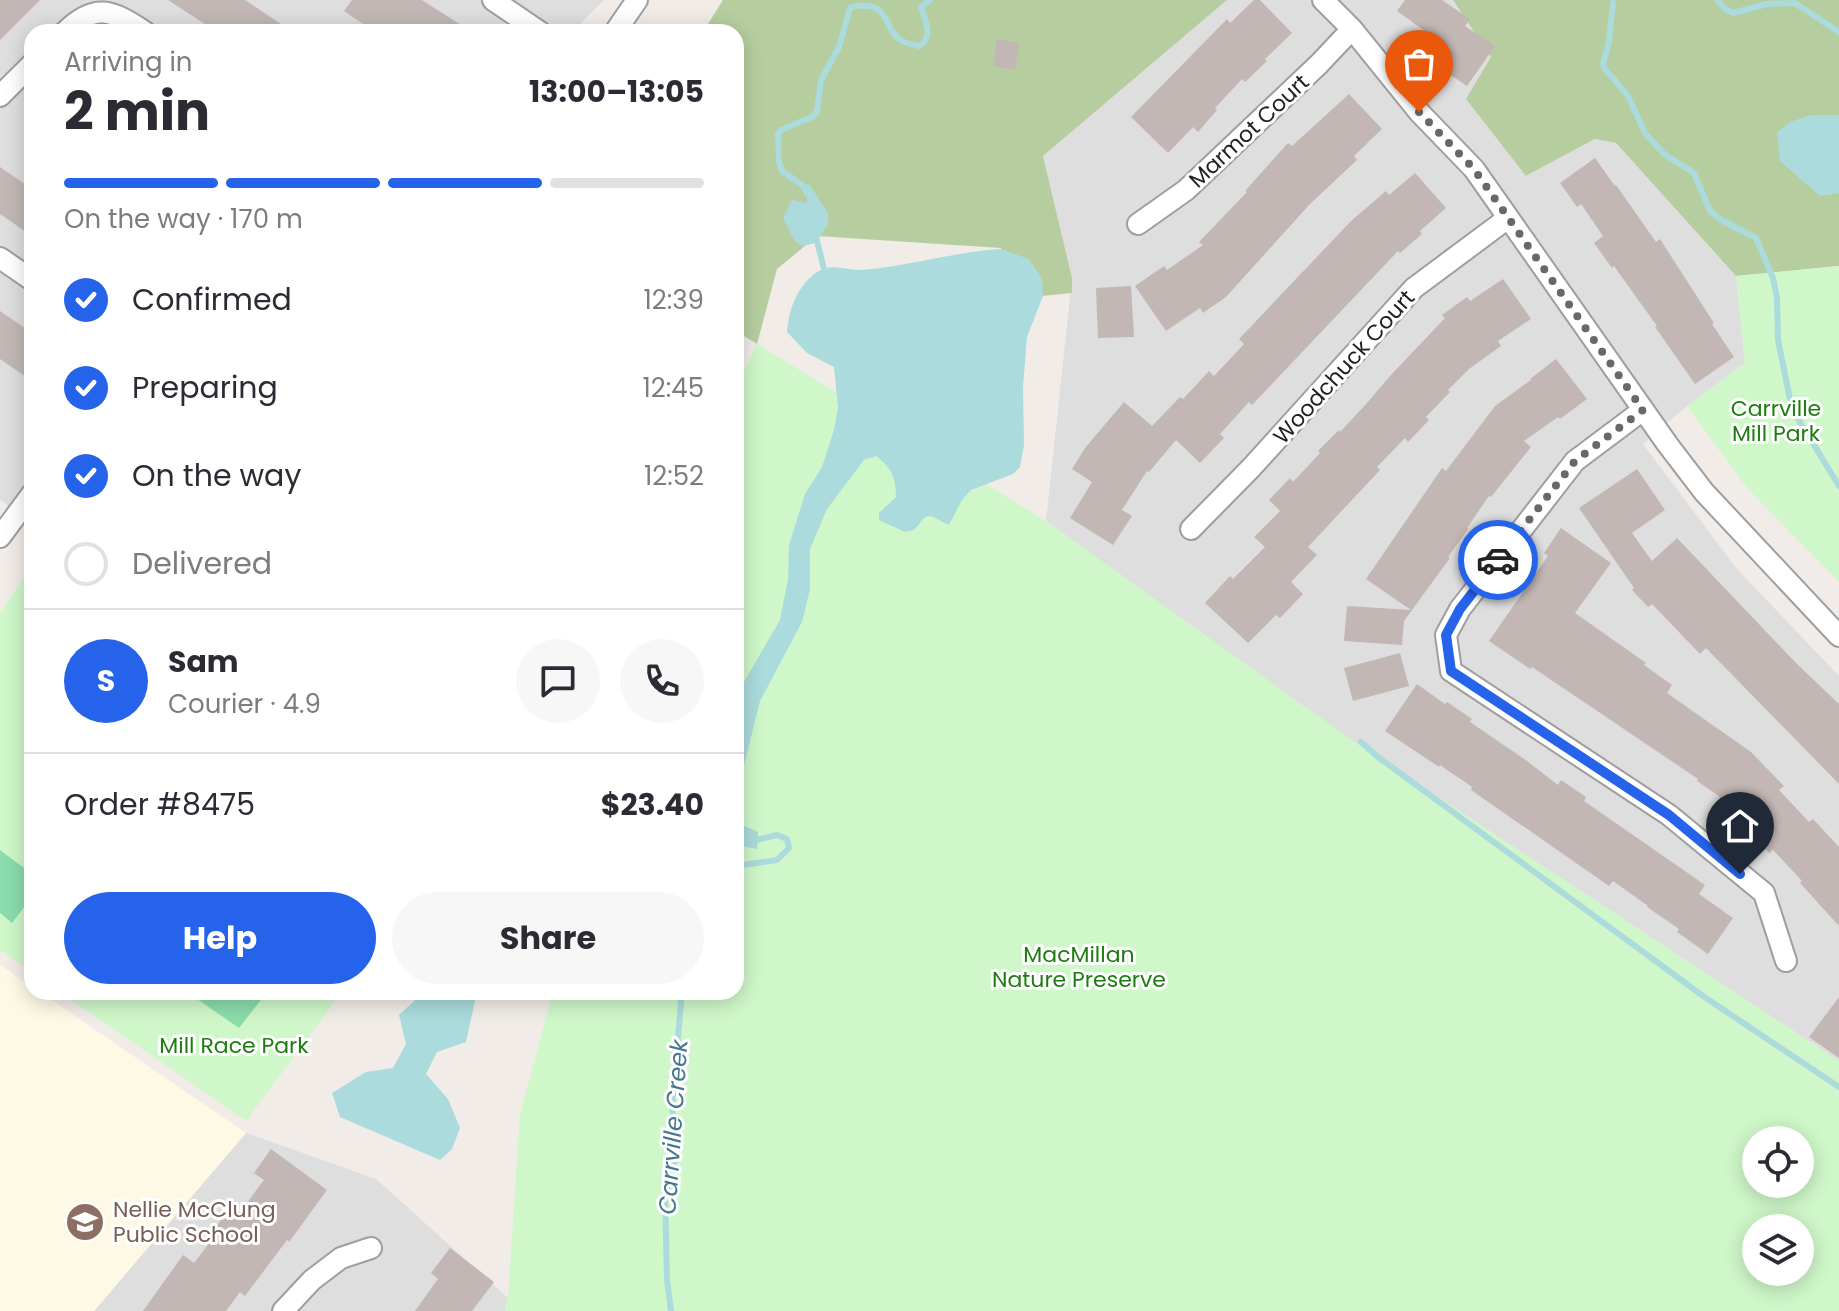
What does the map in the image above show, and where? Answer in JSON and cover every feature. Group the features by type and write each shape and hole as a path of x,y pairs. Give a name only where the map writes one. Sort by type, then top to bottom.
{"street":[{"path":"493,0 528,24"},
{"path":"620,24 637,0"},
{"path":"1323,0 1352,29 1419,112 1474,169 1704,492 1839,636"},
{"path":"74,24 83,16 105,12 132,24"},
{"name":"Marmot Court","path":"1138,224 1186,190 1352,29"},
{"path":"0,96 24,72"},
{"name":"Woodchuck Court","path":"1191,529 1251,468 1414,288 1508,218"},
{"path":"0,258 24,274"},
{"path":"1643,410 1575,461 1460,609 1446,635 1451,671 1669,815 1764,893 1786,961"},
{"path":"2,530 24,504"},
{"path":"283,1311 312,1280 341,1258 371,1248"}],"shaded area":[{"path":"0,0 604,0 580,24 24,24 24,520 0,499"},
{"path":"1227,0 1453,0 1491,57 1527,176 1595,139 1616,143 1736,276 1745,363 1643,444 1737,569 1839,676 1839,1061 1342,734 1046,521 1072,278 1043,156"},
{"name":"Nellie McClung Public School","path":"0,965 24,982 24,1000 52,1000 246,1133 94,1311 0,1311"},
{"path":"246,1133 376,1179 508,1298 505,1311 94,1311"}],"green space":[{"path":"723,0 1227,0 1043,156 1072,278 1072,293 1021,298 1001,248 817,236 777,269 757,344 744,336 744,24 708,24"},
{"path":"1453,0 1839,0 1839,266 1736,276 1616,143 1595,139 1526,176 1466,99 1491,57"},
{"name":"Carrville Mill Park","path":"1839,266 1839,582 1747,488 1687,406 1745,363 1736,276"},
{"name":"MacMillan Nature Preserve","path":"757,344 1046,521 1350,739 1839,1061 1839,1311 505,1311 520,1114 549,1000 744,1000 744,371"},
{"path":"24,577 24,966 0,950 0,613"},
{"path":"0,850 24,868 24,907 12,923 0,913"},
{"name":"Mill Race Park","path":"72,1000 336,1000 246,1121"},
{"path":"199,1000 261,1000 239,1028"}],"water":[{"path":"1811,115 1839,115 1839,193 1820,196 1780,161 1777,132 1790,122"},
{"path":"809,184 828,213 828,224 816,243 802,246 795,241 783,218 792,200 807,203 807,192 802,185"},
{"path":"1000,249 1029,259 1042,279 1043,296 1027,337 1023,387 1024,445 1020,467 1013,474 971,490 949,525 931,516 925,517 914,530 905,532 879,520 879,513 896,497 892,474 876,456 864,460 827,509 810,549 810,589 802,622 760,701 744,766 744,682 780,620 788,579 789,545 805,494 822,467 838,408 834,367 807,353 787,332 797,295 812,276 824,269 877,268"},
{"path":"744,826 758,832 757,849 744,847"},
{"path":"415,1000 475,1001 466,1042 437,1052 426,1074 448,1099 460,1128 452,1149 440,1160 340,1117 332,1093 366,1072 393,1068 406,1044 399,1015"}],"building":[{"path":"0,0 40,0 0,40"},
{"path":"168,0 245,0 281,24 205,24"},
{"path":"352,0 422,0 460,24 363,24 344,11"},
{"path":"1254,0 1260,0 1292,33 1245,82 1242,79 1198,132 1193,127 1168,153 1131,117 1227,19 1230,23"},
{"path":"1405,0 1442,0 1470,19 1465,26 1495,46 1467,86 1442,69 1451,56 1422,36 1425,31 1397,11"},
{"path":"997,39 1019,43 1015,70 993,66"},
{"path":"1349,94 1382,129 1354,156 1357,160 1310,204 1226,297 1203,313 1200,308 1166,331 1135,286 1164,266 1167,270 1203,245 1199,242 1288,143 1292,146"},
{"path":"1595,158 1656,242 1660,239 1734,357 1695,384 1657,326 1594,243 1603,236 1581,204 1577,207 1560,183"},
{"path":"0,167 24,184 24,230 0,214"},
{"path":"1415,173 1446,208 1420,231 1422,234 1400,253 1398,251 1252,405 1249,402 1220,434 1224,438 1200,463 1176,440 1147,471 1122,510 1132,516 1113,545 1070,518 1092,482 1072,469 1085,448 1124,402 1152,426 1209,371 1214,376 1244,344 1239,339 1351,221 1386,191 1389,195"},
{"path":"1503,279 1531,319 1498,341 1501,346 1469,369 1426,417 1429,420 1408,442 1405,438 1377,467 1380,470 1308,547 1317,555 1291,582 1303,594 1280,618 1276,615 1248,643 1205,603 1230,576 1233,579 1265,547 1254,537 1280,511 1269,500 1290,478 1293,482 1320,453 1318,451 1340,432 1445,318 1442,315 1467,297 1470,301"},
{"path":"1131,286 1134,337 1098,338 1096,288"},
{"path":"0,311 24,328 24,376 0,359"},
{"path":"1556,359 1587,399 1524,441 1531,447 1489,496 1450,558 1404,621 1402,645 1344,641 1347,606 1411,610 1366,579 1442,468 1446,471 1495,406"},
{"path":"1637,469 1665,510 1632,533 1652,561 1677,538 1839,704 1839,784 1706,648 1700,654 1652,604 1648,607 1632,590 1634,588 1579,508"},
{"path":"1561,528 1611,563 1575,613 1672,685 1667,693 1751,752 1784,786 1779,790 1809,822 1813,819 1839,847 1839,926 1773,850 1769,853 1746,828 1750,823 1733,806 1698,779 1489,641 1548,556 1544,553"},
{"path":"1400,653 1409,686 1353,701 1344,668"},
{"path":"1417,684 1472,719 1470,722 1558,785 1561,780 1586,797 1584,801 1705,885 1699,894 1733,918 1708,954 1613,881 1609,886 1471,790 1472,787 1385,731"},
{"path":"1839,997 1839,1058 1809,1037"},
{"path":"271,1149 327,1190 289,1242 287,1240 245,1296 240,1292 226,1311 143,1311 183,1255 194,1263 217,1233 213,1231 231,1206 240,1212 264,1180 254,1173"},
{"path":"450,1248 494,1282 472,1311 415,1311 438,1279 431,1273"}],"waterway":[{"name":"Carrville Creek","path":"811,199 802,185 782,171 778,134 814,116 817,111 821,80 839,47 850,8 861,5 875,8 884,15 897,37 920,46 928,33 921,7 930,0"},
{"path":"1717,0 1733,13 1767,4 1795,3 1839,32"},
{"path":"1613,3 1603,64 1605,69 1628,96 1645,133 1664,154 1694,173 1710,211 1756,238 1773,278 1778,340 1792,409 1839,486"},
{"name":"Carrville Creek","path":"816,237 826,277"},
{"path":"1361,742 1703,996 1839,1087"},
{"name":"Carrville Creek","path":"744,834 757,840 777,835 787,839 789,848 777,860 744,865"},
{"name":"Carrville Creek","path":"671,1311 665,1196 676,1157 672,1104 681,1000"}],"way so far":[{"path":"1419,112 1474,169 1643,410 1575,461 1498,560"}],"place":[{"name":"Nellie McClung Public School","path":"85,1222"}],"route":[{"path":"1498,560 1460,609 1446,635 1451,671 1669,815 1740,874"}]}
